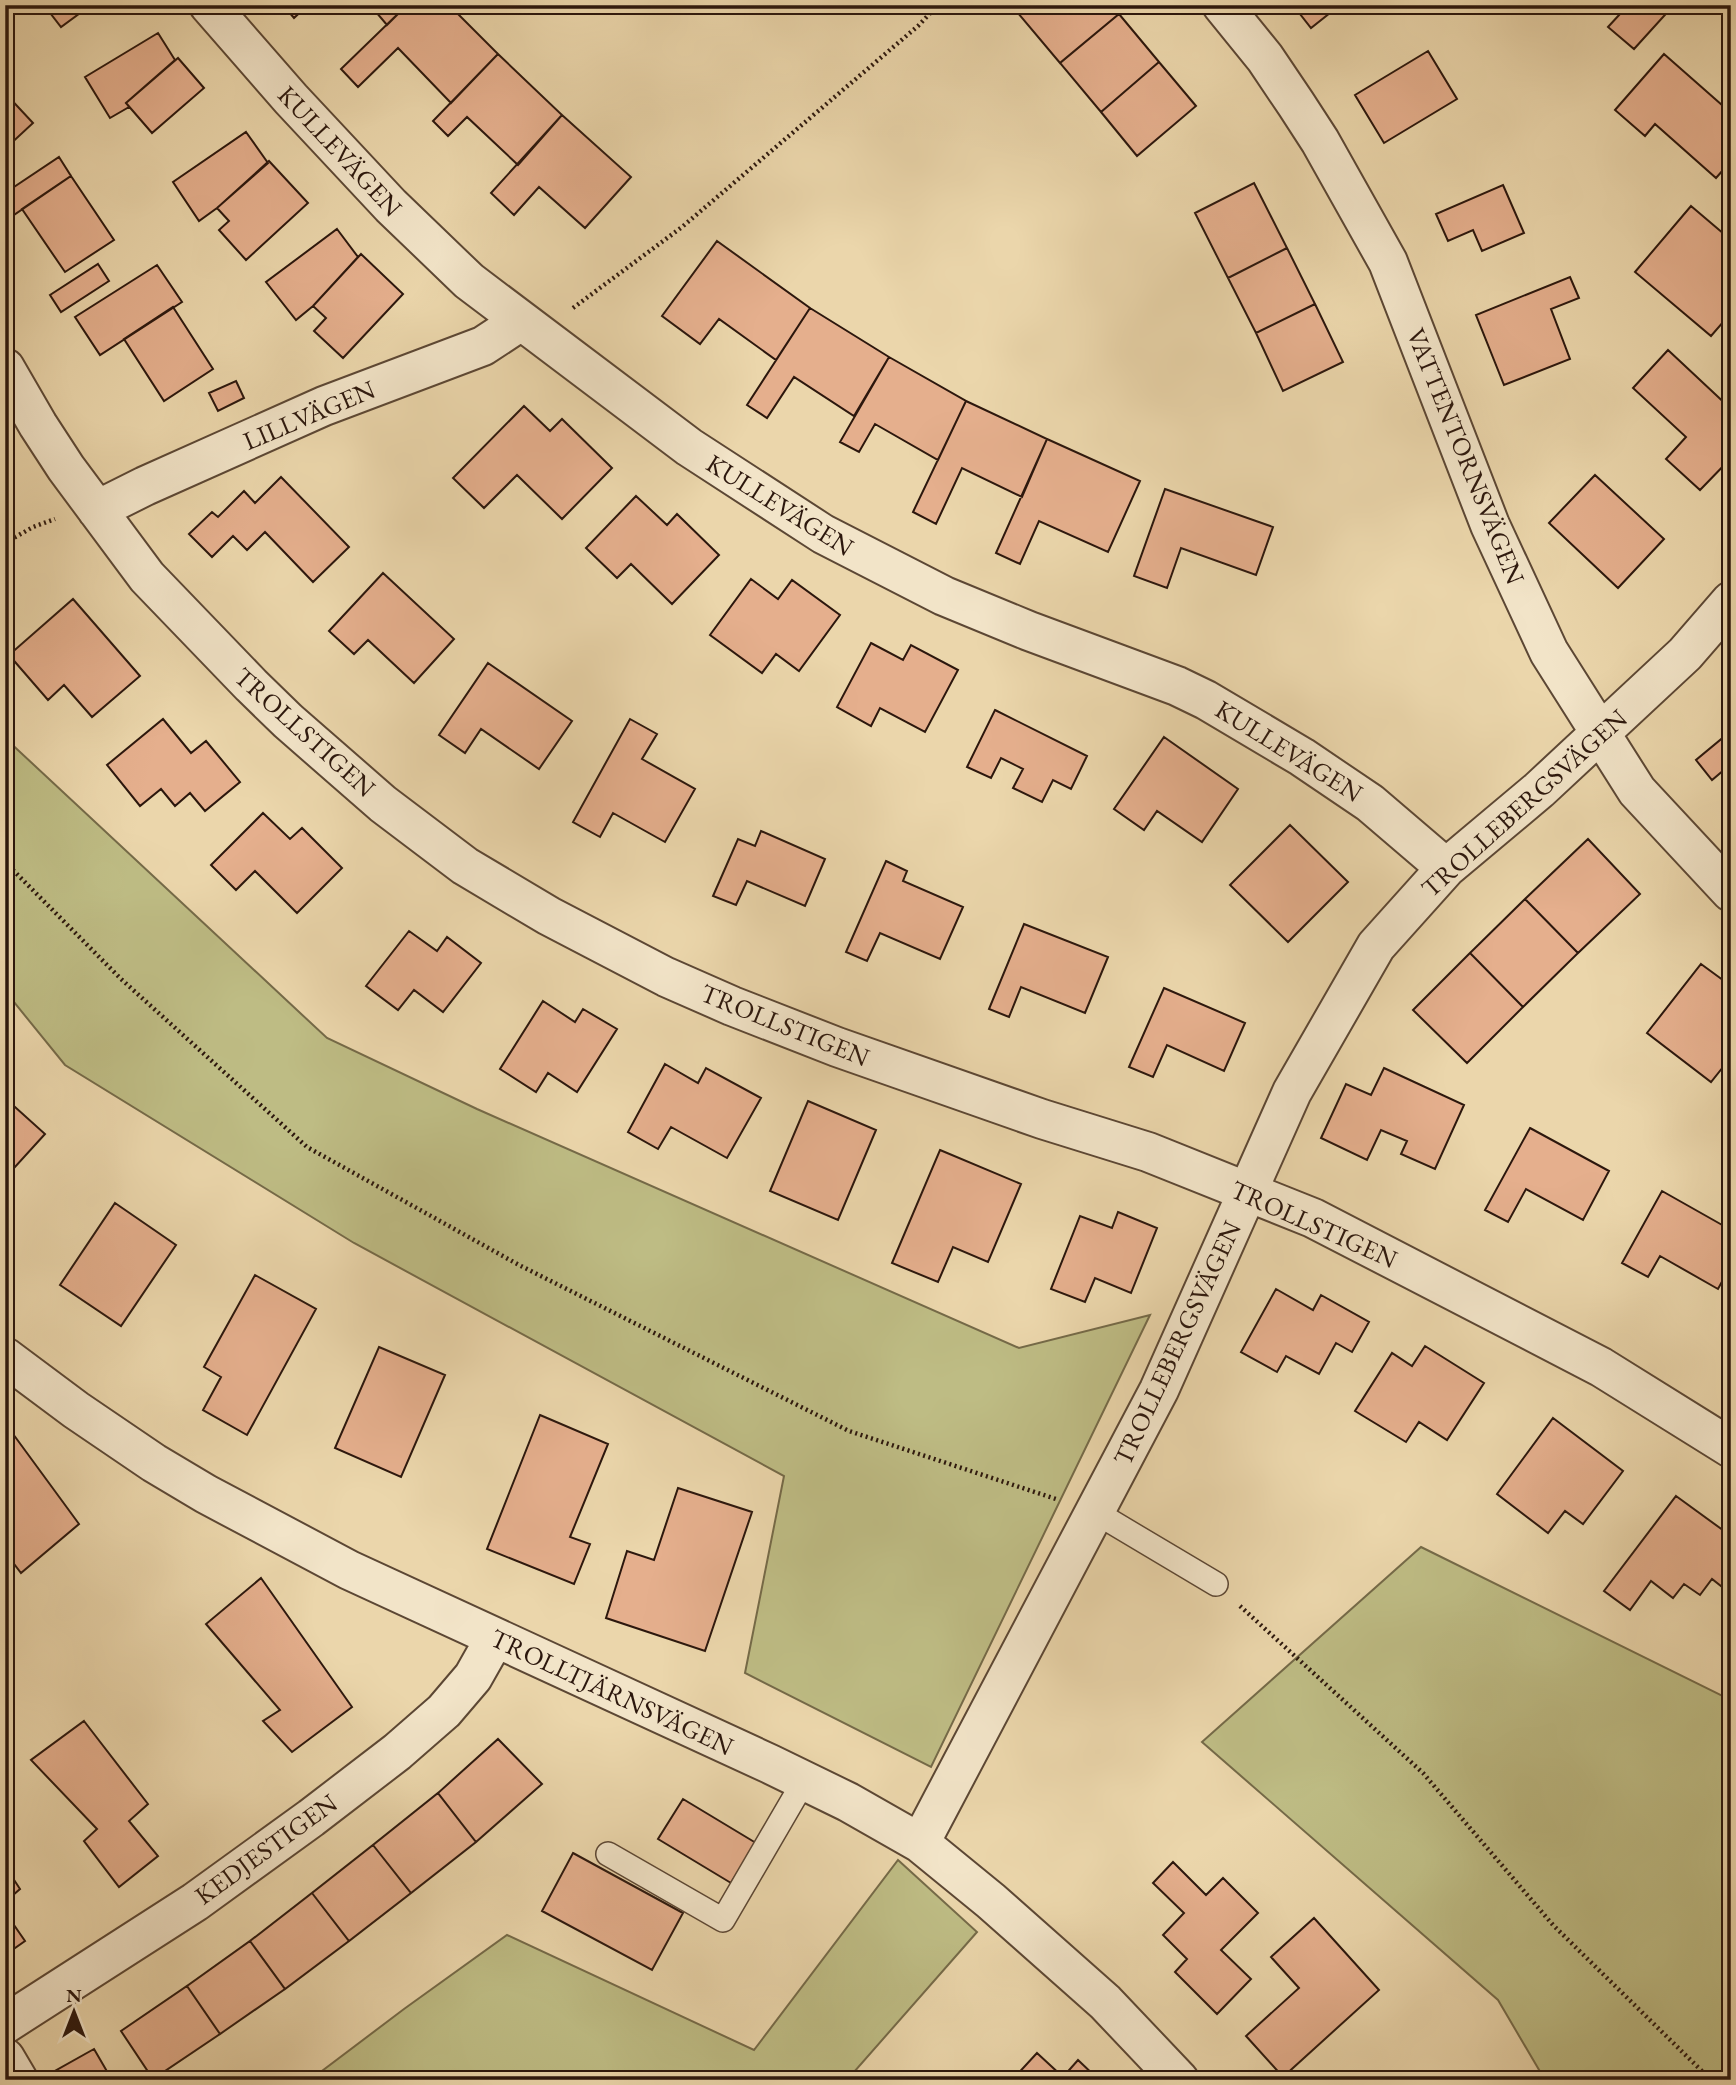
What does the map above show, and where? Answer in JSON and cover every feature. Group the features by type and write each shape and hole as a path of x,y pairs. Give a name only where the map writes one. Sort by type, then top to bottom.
{"street":[{"name":"KULLEVÄGEN","path":"209,5 291,99 391,206 469,281 689,447 823,534 944,596 1206,699 1302,757 1370,803 1446,868"},
{"name":"VATTENTORNSVÄGEN","path":"1222,5 1265,58 1320,141 1388,262 1494,536 1549,652 1637,791 1731,892"},
{"name":"LILLVÄGEN","path":"97,510 324,406 483,346 522,321"},
{"name":"TROLLSTIGEN","path":"5,369 66,468 147,577 288,721 383,804 465,866 549,916 666,976 733,1006 874,1060 1042,1119 1148,1152 1313,1218 1601,1367 1731,1448"},
{"name":"TROLLEBERGSVÄGEN","path":"920,1843 1159,1390 1292,1093 1376,946 1446,868 1539,790 1685,654 1731,601"},
{"name":"TROLLTJÄRNSVÄGEN","path":"5,1357 154,1463 206,1494 349,1570 848,1802 920,1843 991,1901 1105,2002 1179,2080"},
{"name":"KEDJESTIGEN","path":"5,2024 195,1902 397,1752 444,1711 473,1677 495,1638"},
{"path":"5,2058 18,2080"}],"lane":[{"path":"1095,1512 1216,1584"},
{"path":"608,1854 723,1920 804,1781"}],"path":[{"path":"522,321 565,314 682,227 918,26 938,5"},
{"path":"5,543 33,527 66,515 97,510"},
{"path":"5,862 121,979 307,1147 519,1265 849,1431 1095,1512"},
{"path":"1216,1584 1423,1773 1553,1925 1711,2080"}],"shaded area":[{"path":"5,738 327,1038 477,1109 1019,1348 1150,1315 931,1767 745,1673 784,1476 354,1243 65,1065 5,991"},
{"path":"1421,1547 1731,1700 1731,2080 1545,2080 1498,2000 1202,1742"},
{"path":"898,1860 977,1932 847,2080 310,2080 507,1935 754,2050"}],"building":[{"path":"44,5 91,5 61,27"},
{"path":"283,5 308,5 294,18"},
{"path":"370,5 407,5 387,25"},
{"path":"407,5 449,5 498,54 451,103 398,48 358,87 341,69"},
{"path":"1026,5 1111,5 1119,14 1060,63 1017,12"},
{"path":"1293,5 1340,5 1311,28"},
{"path":"1610,5 1673,6 1634,49 1608,27 1620,14"},
{"path":"1119,14 1159,62 1101,112 1060,63"},
{"path":"158,33 175,60 126,103 129,107 110,118 85,77"},
{"path":"1428,51 1457,99 1384,143 1355,95"},
{"path":"498,54 562,115 518,165 467,117 448,136 433,121"},
{"path":"1664,54 1731,113 1731,161 1716,178 1655,124 1645,136 1615,110"},
{"path":"178,58 204,88 152,133 126,103"},
{"path":"1159,62 1196,106 1137,156 1101,112"},
{"path":"5,93 33,123 5,149"},
{"path":"562,115 631,177 585,228 539,187 514,215 491,193"},
{"path":"246,132 268,163 199,221 173,182"},
{"path":"59,157 71,176 5,221 5,193"},
{"path":"269,161 308,203 246,260 219,230 229,221 217,208"},
{"path":"71,176 114,240 65,272 22,209"},
{"path":"1254,183 1287,248 1228,278 1195,213"},
{"path":"1503,185 1524,233 1482,251 1473,230 1448,241 1436,214"},
{"path":"1691,206 1731,240 1731,313 1711,336 1635,272"},
{"path":"337,229 358,257 313,306 296,320 266,282"},
{"path":"717,241 810,308 776,360 719,319 700,344 662,316"},
{"path":"1287,248 1315,304 1256,333 1228,278"},
{"path":"361,254 403,294 343,358 314,331 326,318 313,306"},
{"path":"98,264 109,281 61,312 50,295"},
{"path":"157,265 182,302 100,355 75,317"},
{"path":"1570,277 1579,298 1551,309 1570,359 1504,385 1476,315"},
{"path":"1315,304 1343,362 1283,391 1256,333"},
{"path":"173,307 213,369 164,401 124,339"},
{"path":"810,308 889,357 854,416 794,377 767,418 747,405"},
{"path":"1668,350 1731,409 1731,458 1700,490 1666,459 1686,437 1633,388"},
{"path":"889,357 966,401 938,460 875,424 859,452 840,442"},
{"path":"236,381 244,398 218,411 209,393"},
{"path":"966,401 1047,439 1022,497 962,468 936,524 913,512"},
{"path":"524,406 550,431 562,419 612,468 562,519 517,475 484,508 453,478"},
{"path":"1047,439 1140,481 1108,552 1039,521 1020,564 996,553"},
{"path":"1595,475 1664,539 1618,588 1549,523"},
{"path":"281,477 349,547 313,582 265,532 247,550 233,536 212,557 189,534 212,512 218,517 244,491 255,503"},
{"path":"1165,489 1273,527 1256,575 1181,548 1167,588 1134,576"},
{"path":"636,496 667,525 677,514 719,555 672,604 631,564 617,578 586,548"},
{"path":"383,573 454,639 414,683 368,640 354,654 329,631"},
{"path":"751,579 778,599 792,580 840,615 799,671 776,654 762,673 710,635"},
{"path":"73,599 140,676 92,717 64,685 48,700 9,655"},
{"path":"871,643 903,660 911,645 958,670 925,732 880,708 871,726 837,707"},
{"path":"488,663 572,721 539,769 481,729 465,753 439,735"},
{"path":"995,710 1087,756 1071,789 1053,780 1042,802 1013,788 1023,769 1001,758 991,778 967,767"},
{"path":"163,719 191,753 206,741 240,782 205,811 190,793 175,806 161,789 140,806 107,765"},
{"path":"630,719 657,734 642,759 695,789 665,842 613,813 600,837 573,822"},
{"path":"1731,731 1731,764 1712,780 1696,760"},
{"path":"1164,737 1238,789 1202,842 1157,811 1144,830 1114,809"},
{"path":"263,813 290,839 302,828 342,868 297,913 255,871 236,890 211,865"},
{"path":"1290,825 1348,882 1288,942 1230,885"},
{"path":"761,831 825,859 805,906 747,881 736,905 713,896 738,839 755,846"},
{"path":"1588,839 1640,894 1578,953 1525,899"},
{"path":"886,861 907,871 903,881 963,907 940,959 880,933 867,961 846,952"},
{"path":"1525,899 1578,953 1523,1007 1470,953"},
{"path":"1024,924 1108,957 1085,1013 1021,987 1009,1017 989,1009"},
{"path":"409,931 437,951 447,937 481,963 443,1012 414,990 398,1010 366,986"},
{"path":"1470,953 1523,1007 1467,1063 1413,1010"},
{"path":"1701,964 1731,986 1731,1057 1711,1082 1647,1033"},
{"path":"1164,988 1245,1023 1224,1071 1167,1045 1153,1077 1129,1067"},
{"path":"543,1001 575,1022 583,1009 617,1029 577,1092 548,1073 536,1092 500,1069"},
{"path":"1731,1057 1731,1072 1723,1066"},
{"path":"665,1064 698,1083 706,1068 761,1098 727,1158 671,1127 658,1149 628,1132"},
{"path":"1384,1068 1464,1105 1435,1169 1401,1154 1407,1141 1381,1130 1367,1160 1321,1138 1346,1084 1371,1095"},
{"path":"5,1098 45,1134 5,1178"},
{"path":"808,1101 876,1130 838,1220 770,1191"},
{"path":"1530,1128 1609,1171 1583,1220 1526,1189 1508,1222 1485,1210"},
{"path":"940,1150 1021,1184 988,1262 953,1247 938,1282 892,1263"},
{"path":"1662,1191 1731,1230 1731,1265 1718,1289 1660,1256 1648,1277 1622,1263"},
{"path":"115,1203 176,1245 121,1326 60,1285"},
{"path":"1118,1212 1157,1228 1131,1293 1095,1278 1085,1302 1051,1289 1080,1216 1112,1228"},
{"path":"255,1275 316,1309 247,1435 203,1410 221,1377 204,1367"},
{"path":"1276,1289 1313,1310 1321,1295 1369,1322 1352,1352 1336,1343 1319,1374 1286,1356 1277,1372 1241,1352"},
{"path":"1425,1346 1484,1383 1447,1440 1419,1422 1406,1442 1355,1411 1392,1353 1412,1366"},
{"path":"379,1347 445,1375 401,1477 335,1448"},
{"path":"540,1415 608,1444 570,1537 590,1544 574,1584 487,1549"},
{"path":"1553,1418 1623,1471 1583,1524 1565,1511 1548,1533 1497,1494"},
{"path":"5,1423 79,1524 21,1573 5,1552"},
{"path":"678,1488 752,1512 705,1651 606,1618 627,1551 654,1560"},
{"path":"1676,1496 1731,1536 1731,1583 1726,1590 1712,1579 1700,1595 1684,1584 1673,1598 1651,1581 1630,1610 1604,1591"},
{"path":"261,1578 352,1707 292,1752 263,1721 280,1710 206,1624"},
{"path":"84,1721 148,1804 129,1821 158,1856 119,1887 84,1841 97,1829 31,1760"},
{"path":"498,1739 542,1784 476,1842 438,1793"},
{"path":"438,1793 476,1842 411,1893 373,1845"},
{"path":"683,1799 756,1843 731,1883 658,1839"},
{"path":"373,1845 411,1893 349,1941 312,1893"},
{"path":"573,1853 683,1913 652,1970 542,1911"},
{"path":"1173,1862 1206,1895 1223,1878 1258,1913 1221,1950 1251,1979 1217,2014 1175,1972 1187,1959 1163,1935 1184,1913 1153,1883"},
{"path":"5,1866 20,1889 5,1902"},
{"path":"312,1893 349,1941 285,1989 250,1941"},
{"path":"5,1912 25,1941 5,1955"},
{"path":"1314,1918 1379,1990 1283,2077 1246,2036 1299,1988 1271,1957"},
{"path":"250,1941 285,1989 220,2034 187,1986"},
{"path":"187,1986 220,2034 153,2079 121,2031"},
{"path":"94,2049 112,2080 48,2080 46,2076"},
{"path":"1037,2053 1063,2077 1078,2060 1099,2080 1012,2080"}]}
